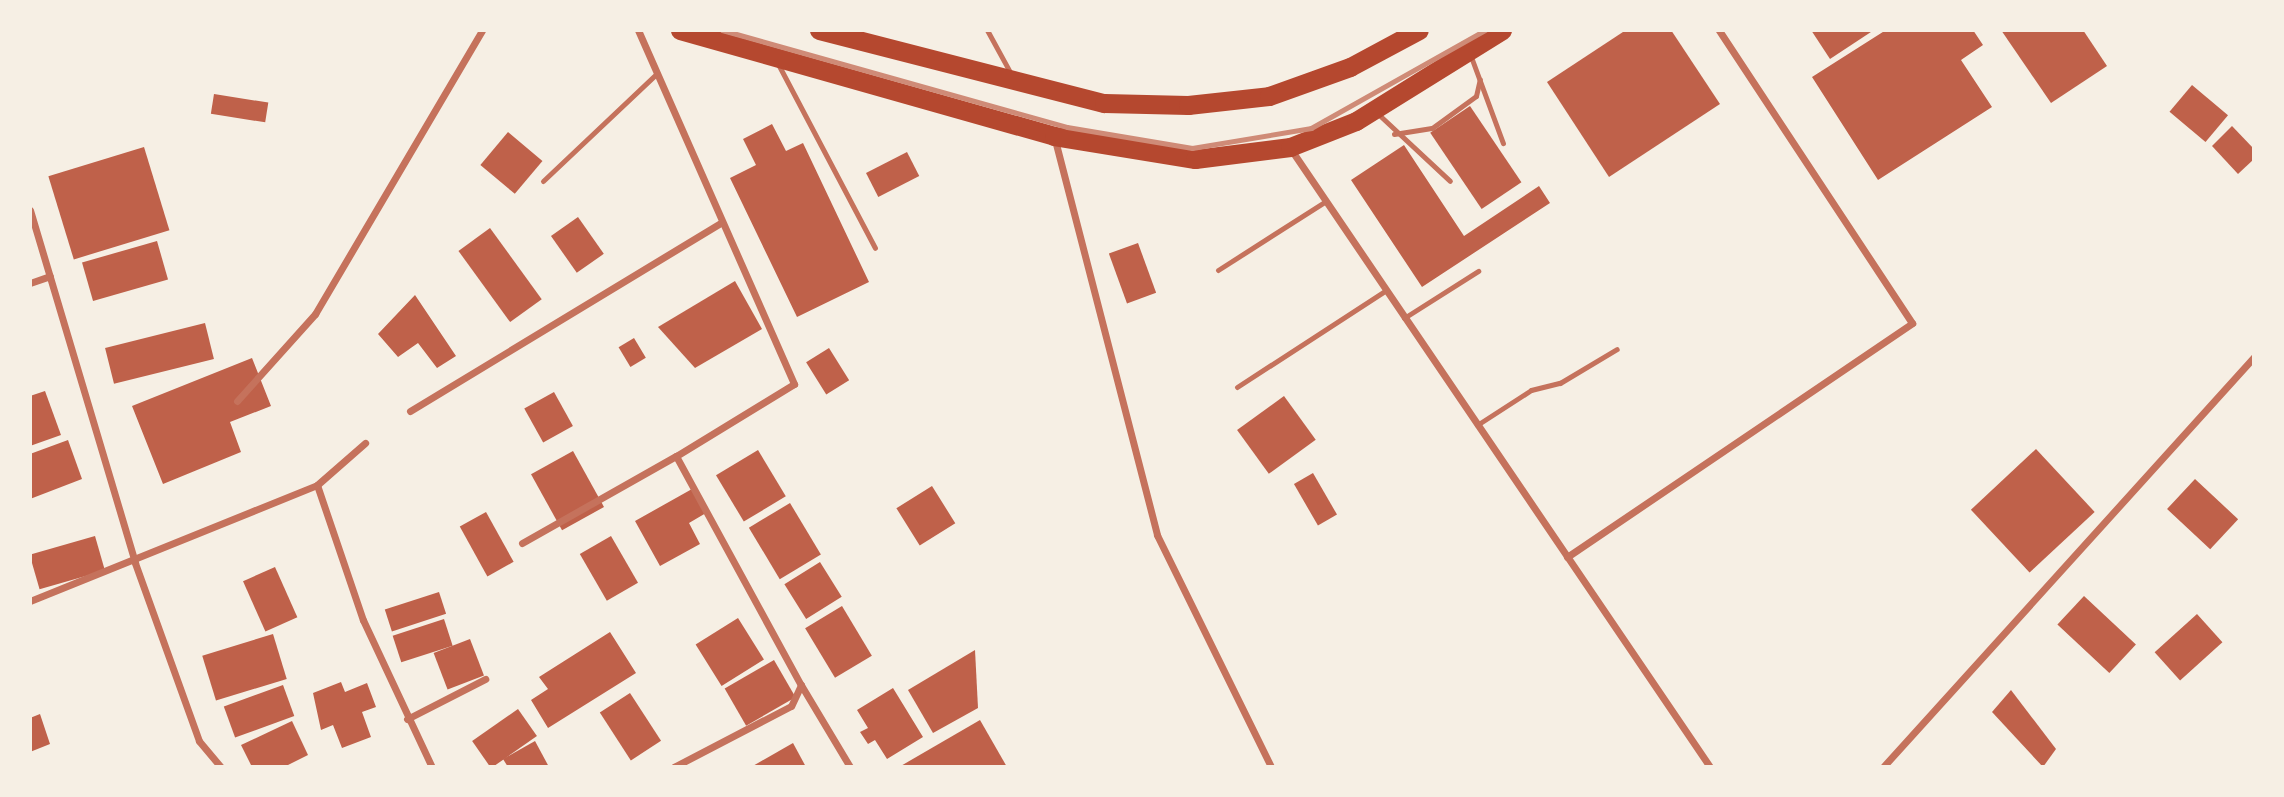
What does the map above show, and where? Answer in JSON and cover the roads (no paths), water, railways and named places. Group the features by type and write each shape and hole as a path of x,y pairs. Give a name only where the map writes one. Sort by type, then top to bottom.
{"highway":[{"path":"680,30 1054,136 1195,159 1290,147 1374,110 1503,30"},
{"path":"819,30 1017,84 1104,103 1188,105 1269,96 1350,67 1419,30"}],"street":[{"path":"237,401 315,314 482,30"},
{"path":"522,542 676,456 794,384 720,223 638,30"},
{"path":"1567,557 1912,323 1719,30"},
{"path":"1054,136 1157,535 1272,767"},
{"path":"1290,147 1385,291 1710,767"},
{"path":"30,210 135,563 199,741 221,767"},
{"path":"410,411 720,223"},
{"path":"30,283 50,276"},
{"path":"1882,767 2254,357"},
{"path":"30,601 135,563 317,485 365,443"},
{"path":"676,456 801,685 850,767"},
{"path":"317,485 363,620 407,719 432,767"},
{"path":"407,719 485,679"},
{"path":"674,767 791,706 801,685"}],"lane":[{"path":"986,30 1017,84"},
{"path":"1469,51 1503,143"},
{"path":"774,56 875,248"},
{"path":"543,181 656,74"},
{"path":"1394,134 1432,128 1476,96 1480,79"},
{"path":"1374,110 1394,134 1450,181"},
{"path":"1218,270 1326,201"},
{"path":"1404,318 1478,271"},
{"path":"1237,387 1385,291"},
{"path":"1477,425 1617,349"}],"railway":[{"path":"722,30 1067,127 1192,148 1311,128 1485,30"}]}
